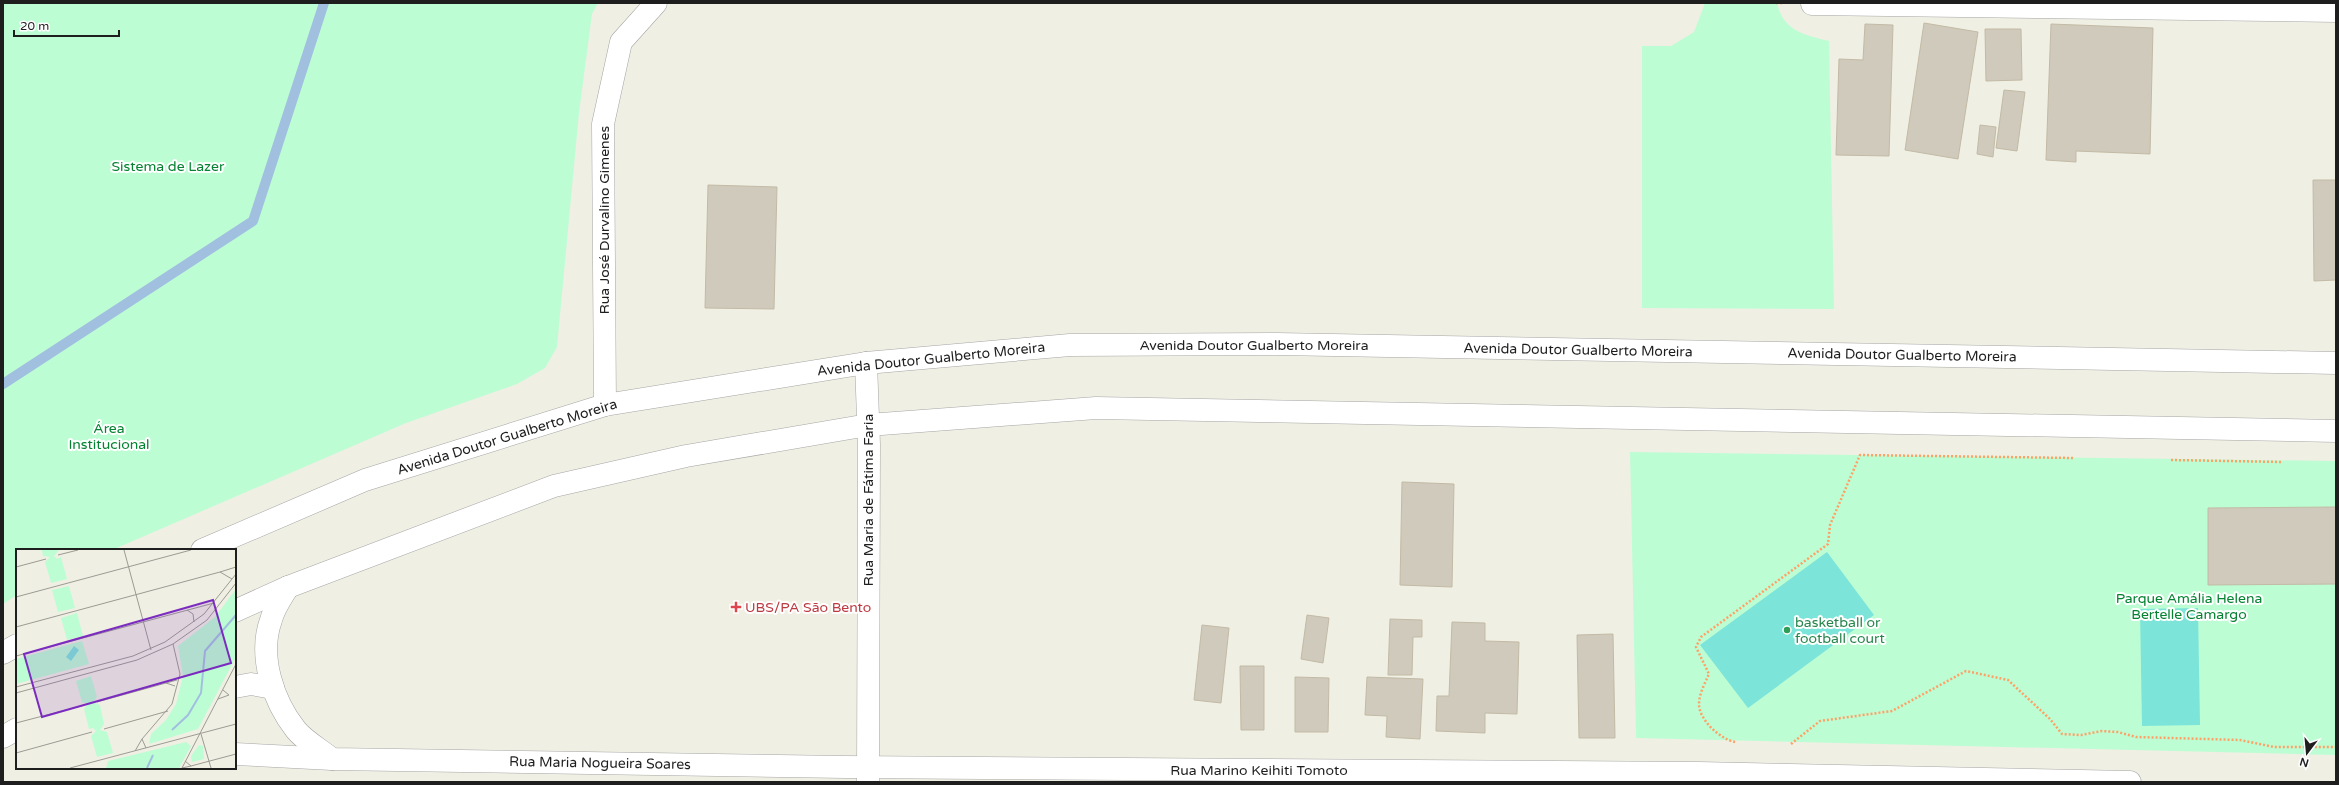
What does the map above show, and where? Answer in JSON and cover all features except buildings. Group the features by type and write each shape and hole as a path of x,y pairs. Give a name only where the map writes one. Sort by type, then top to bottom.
{"street":[{"name":"Rua José Durvalino Gimenes","path":"605,405 603,124 621,42 656,3"},
{"path":"1812,4 2336,11"},
{"name":"Avenida Doutor Gualberto Moreira","path":"204,549 364,480 605,405 866,363 1070,345 1277,344 2336,363"},
{"name":"Rua Maria de Fátima Faria","path":"866,363 868,425 868,774"},
{"path":"236,611 288,587 554,486 686,456 868,425 1096,408 2336,432"},
{"path":"288,587 270,620 266,642 273,688 280,704 297,730 332,759"},
{"path":"3,653 16,646"},
{"path":"236,686 251,684 273,688"},
{"path":"3,737 16,730"},
{"path":"3,742 16,742"},
{"name":"Rua Maria Nogueira Soares","path":"236,754 332,759 868,774"},
{"name":"Rua Marino Keihiti Tomoto","path":"868,774 1699,773 2130,782"}],"path":[{"path":"1738,743 1728,741 1701,715 1699,703 1709,674 1696,647 1701,637 1828,544 1830,525 1860,455 2078,458"},
{"path":"2166,460 2284,462"},
{"path":"1788,744 1795,742 1820,721 1892,711 1966,671 2008,680 2050,719 2062,734 2081,735 2102,731 2118,732 2136,738 2240,740 2274,747 2336,747"}],"green space":[{"name":"Sistema de Lazer","path":"3,3 598,3 592,14 579,113 557,347 545,368 517,384 406,423 114,549 16,549 16,596 3,604"},
{"path":"1705,3 1777,3 1784,20 1790,26 1804,34 1829,41 1834,309 1642,308 1642,46 1671,46 1694,32"},
{"name":"Parque Amália Helena Bertelle Camargo","path":"1630,452 2336,461 2336,755 1636,738"}],"shaded area":[{"name":"basketball or football court","path":"1827,552 1874,615 1748,708 1700,645"},
{"path":"2198,608 2200,725 2142,726 2140,609"}],"waterway":[{"path":"3,384 253,221 324,3"}],"place":[{"name":"UBS/PA São Bento","path":"736,607"},
{"name":"basketball or football court","path":"1787,630"}],"park label":[{"name":"Área Institucional","path":"109,436"}]}
